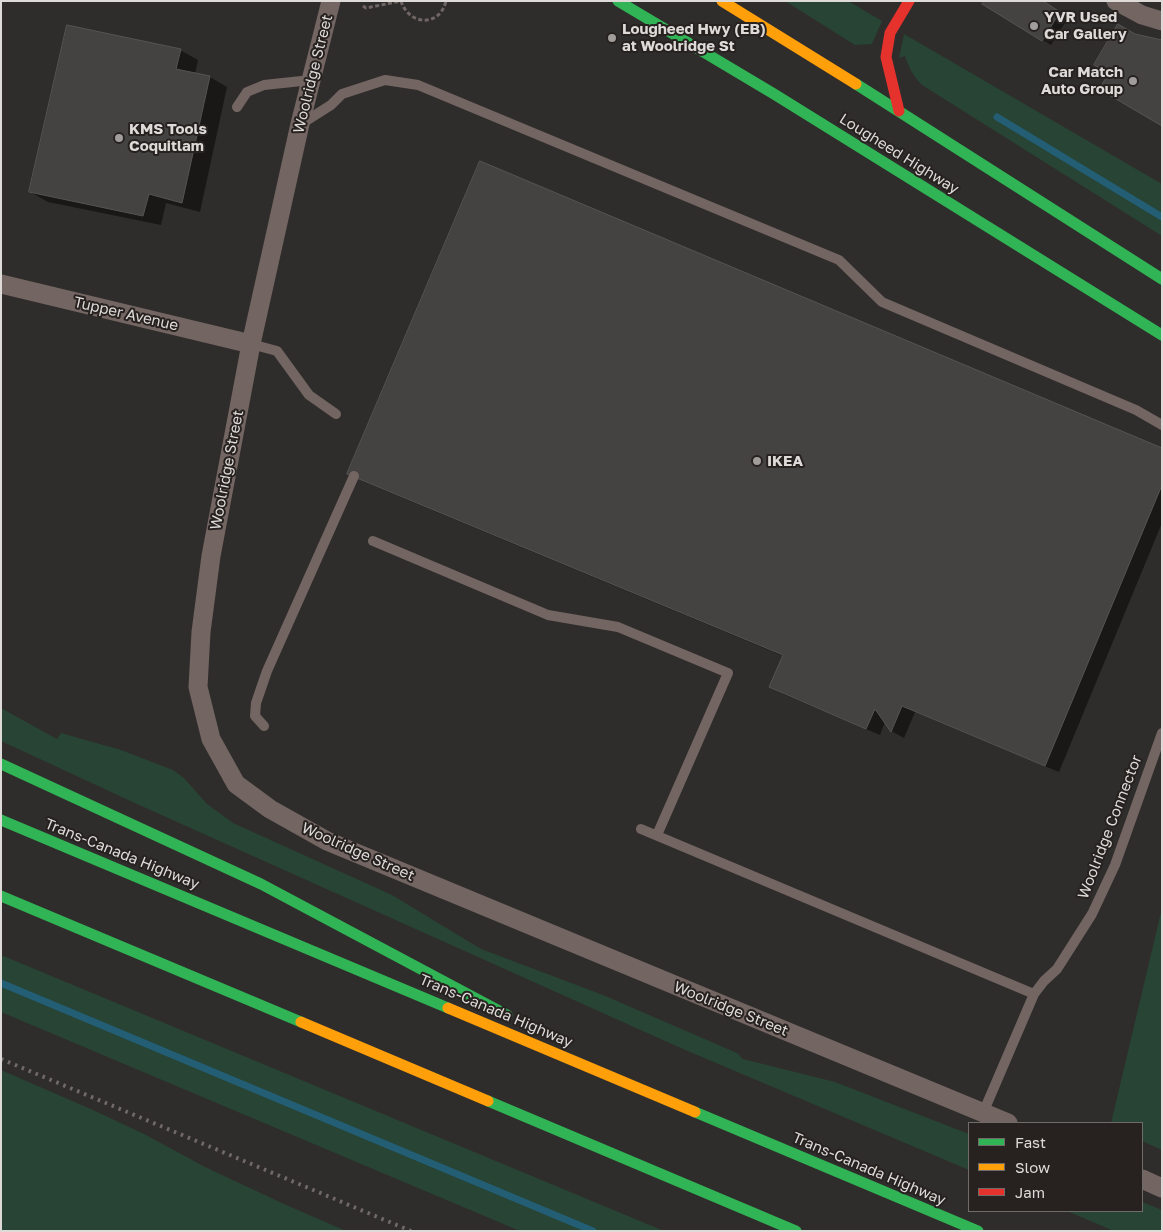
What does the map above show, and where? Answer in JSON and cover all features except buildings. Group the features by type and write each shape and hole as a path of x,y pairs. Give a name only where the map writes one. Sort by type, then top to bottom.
{"main road":[{"name":"Lougheed Highway","path":"618,1 774,94 1162,335"},
{"path":"722,1 762,24 1162,280"},
{"path":"899,111 886,57 890,33 909,1"},
{"path":"1,764 261,884 520,1022"},
{"name":"Trans-Canada Highway","path":"1,820 243,920 676,1105 978,1231"},
{"path":"1,896 796,1231"},
{"path":"555,1041 676,1105"}],"street":[{"name":"Woolridge Street","path":"331,1 300,124 252,344 211,556 201,632 198,687 211,739 236,784 270,809 327,841 1006,1122"},
{"path":"1116,1 1142,15 1162,21"},
{"name":"Tupper Avenue","path":"1,284 252,344"},
{"path":"1143,1179 1162,1188"}],"lane":[{"path":"237,108 247,92 264,85 311,80"},
{"path":"300,124 331,105 342,94 385,80 418,85 838,260 882,302 1136,410 1162,425"},
{"path":"252,344 277,351 309,395 336,414"},
{"path":"264,726 255,716 256,703 264,679 354,476"},
{"path":"373,542 548,615 618,627 728,673 657,836"},
{"name":"Woolridge Connector","path":"983,1112 1034,994 1057,969 1092,914 1115,865 1162,733"},
{"path":"641,829 1034,994"}],"path":[{"path":"363,6 366,8 401,1 406,12 416,19 422,20 434,18 443,10 446,1"}],"green space":[{"path":"785,1 848,1 882,21 872,44 855,45"},
{"path":"904,34 1162,184 1162,236 922,85 912,72 905,56 899,58"},
{"path":"1,708 57,739 61,733 121,750 173,770 184,778 207,804 233,823 392,895 481,949 603,995 737,1053 743,1059 835,1082 968,1134 968,1170 683,1049 1,741"},
{"path":"1162,908 1162,1150 1143,1141 1143,1122 1111,1122"},
{"path":"1,955 664,1231 520,1231 1,1012"},
{"path":"1,1070 93,1110 146,1135 205,1167 346,1231 1,1231"},
{"path":"1143,1202 1162,1210 1162,1231 1114,1231 1069,1212 1143,1212"}],"waterway":[{"path":"997,117 1162,217"},
{"path":"1,983 593,1231"}],"railway":[{"path":"1,1059 411,1231"}],"traffic: fast":[{"path":"618,1 774,94 1162,335"},
{"path":"856,84 1162,279"},
{"path":"1,764 261,884 507,1015"},
{"path":"1,820 448,1008"},
{"path":"1,896 301,1022"},
{"path":"488,1101 796,1231"},
{"path":"695,1112 978,1231"}],"traffic: slow":[{"path":"722,1 856,84"},
{"path":"448,1008 695,1112"},
{"path":"301,1022 488,1101"}],"traffic: jam":[{"path":"899,111 886,57 890,33 909,1"}],"place":[{"name":"YVR Used Car Gallery","path":"1034,26"},
{"name":"Lougheed Hwy (EB) at Woolridge St","path":"612,38"},
{"name":"Car Match Auto Group","path":"1133,81"},
{"name":"KMS Tools Coquitlam","path":"119,138"},
{"name":"IKEA","path":"757,461"}]}
